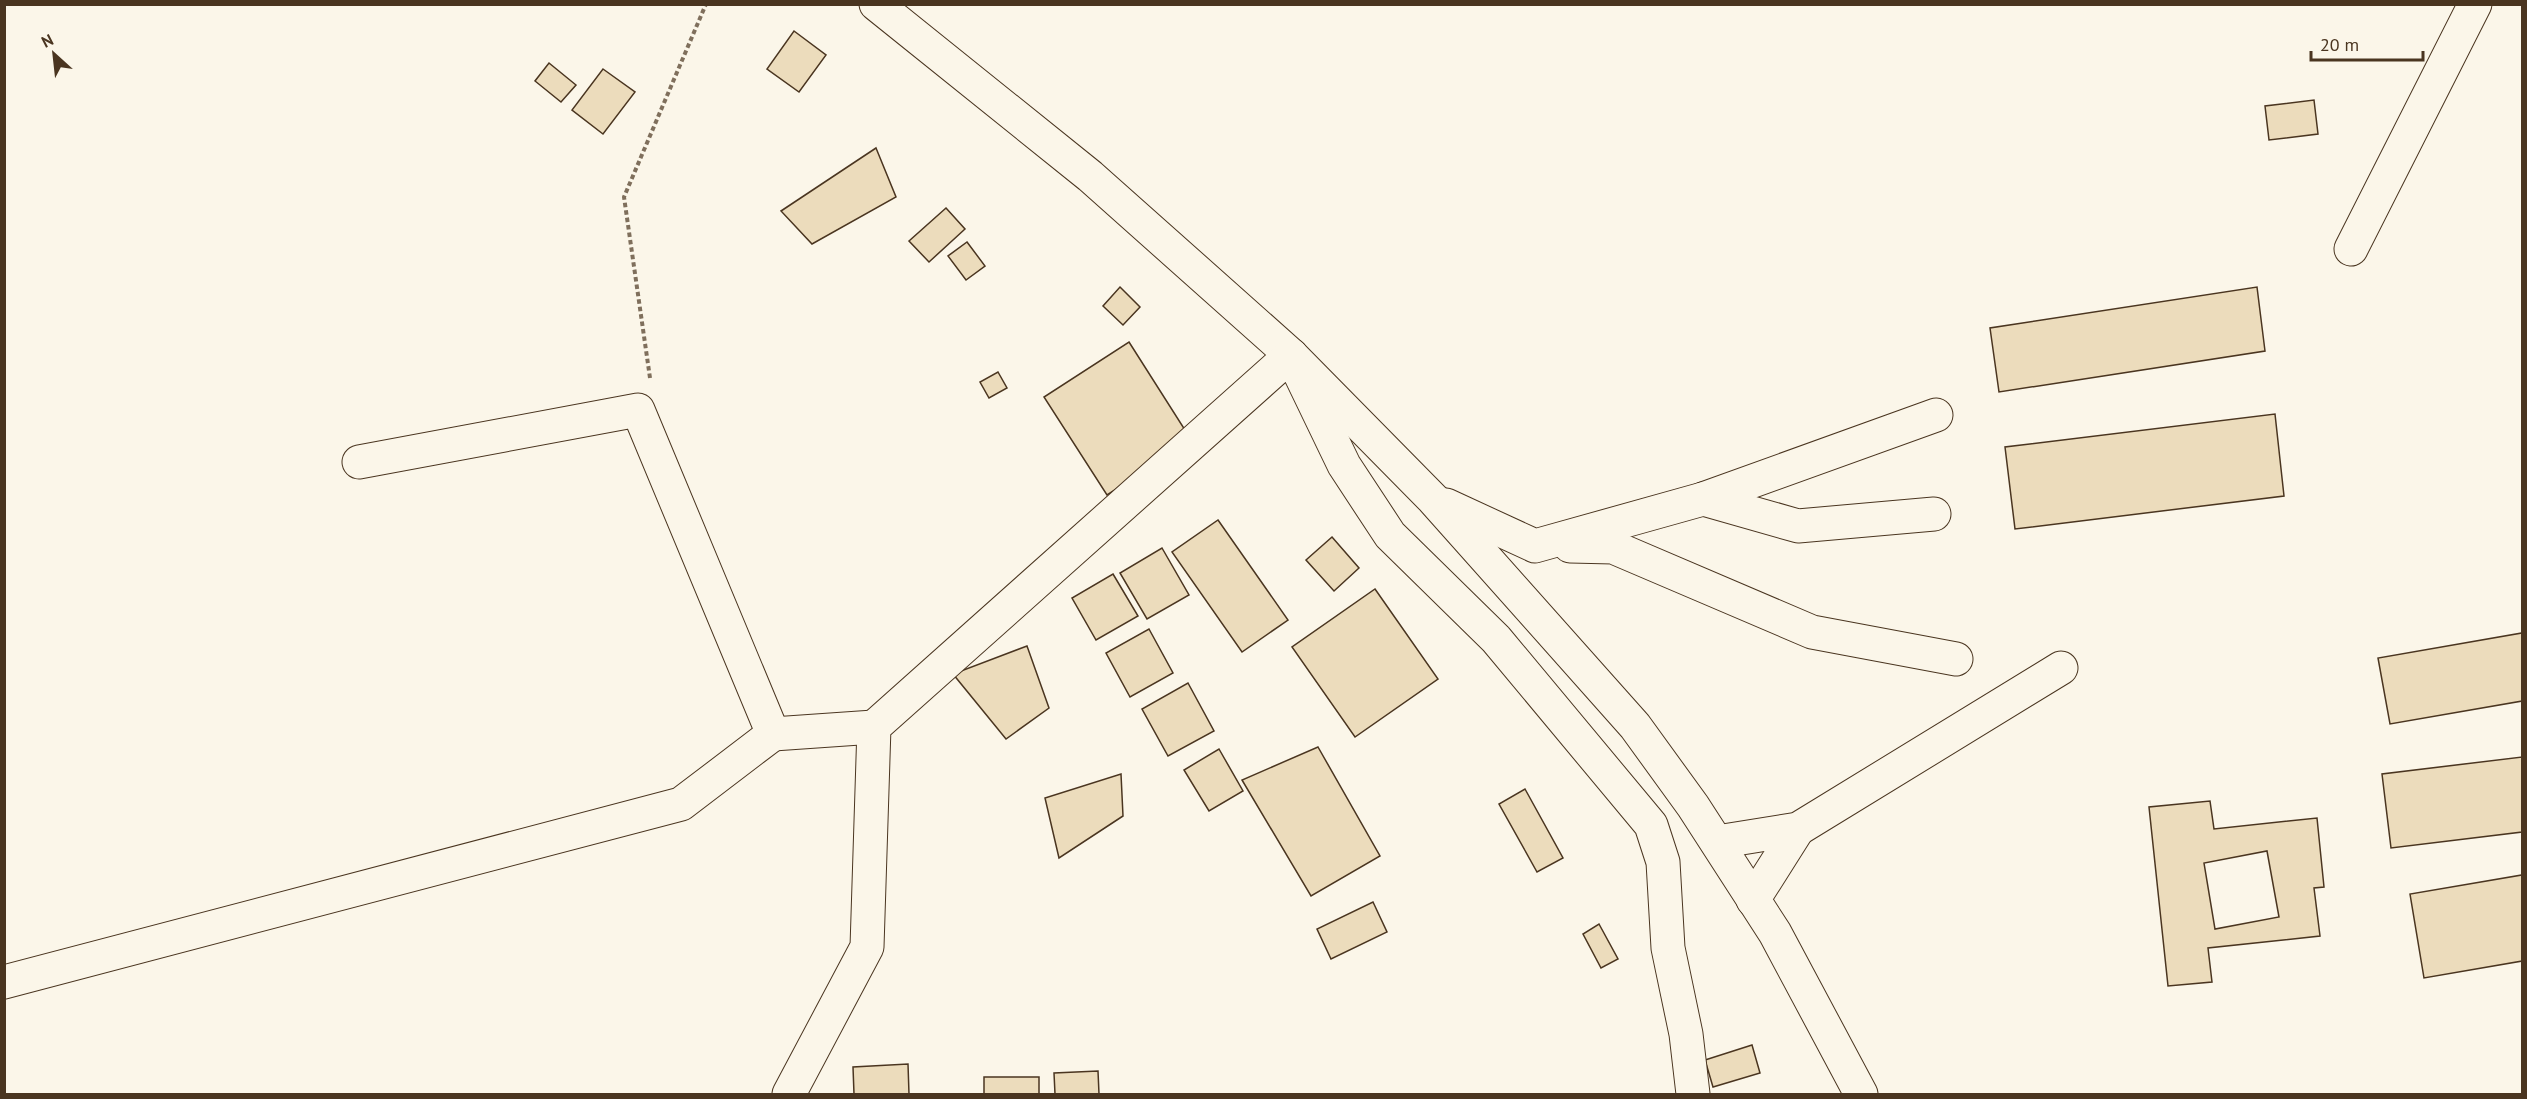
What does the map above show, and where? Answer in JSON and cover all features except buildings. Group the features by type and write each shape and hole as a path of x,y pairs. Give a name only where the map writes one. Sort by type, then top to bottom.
{"street":[{"path":"876,4 1090,176 1292,355 1433,499 1635,726 1717,842 1775,933 1861,1095"},
{"path":"2351,249 2475,4"},
{"path":"4,982 681,804 774,734 874,727 1292,355"},
{"path":"1292,355 1344,465 1390,535 1496,639 1651,825 1664,862 1668,948 1686,1034 1693,1095"},
{"path":"359,462 638,410 774,734"},
{"path":"1535,546 1703,499 1936,415"},
{"path":"1433,499 1535,546 1613,547 1812,632 1956,659"},
{"path":"1703,499 1797,526 1934,514"},
{"path":"1717,842 1798,829 2061,668"},
{"path":"789,1095 867,947 874,727"},
{"path":"1753,900 1798,829"}],"path":[{"path":"651,382 624,196 706,4"}]}
